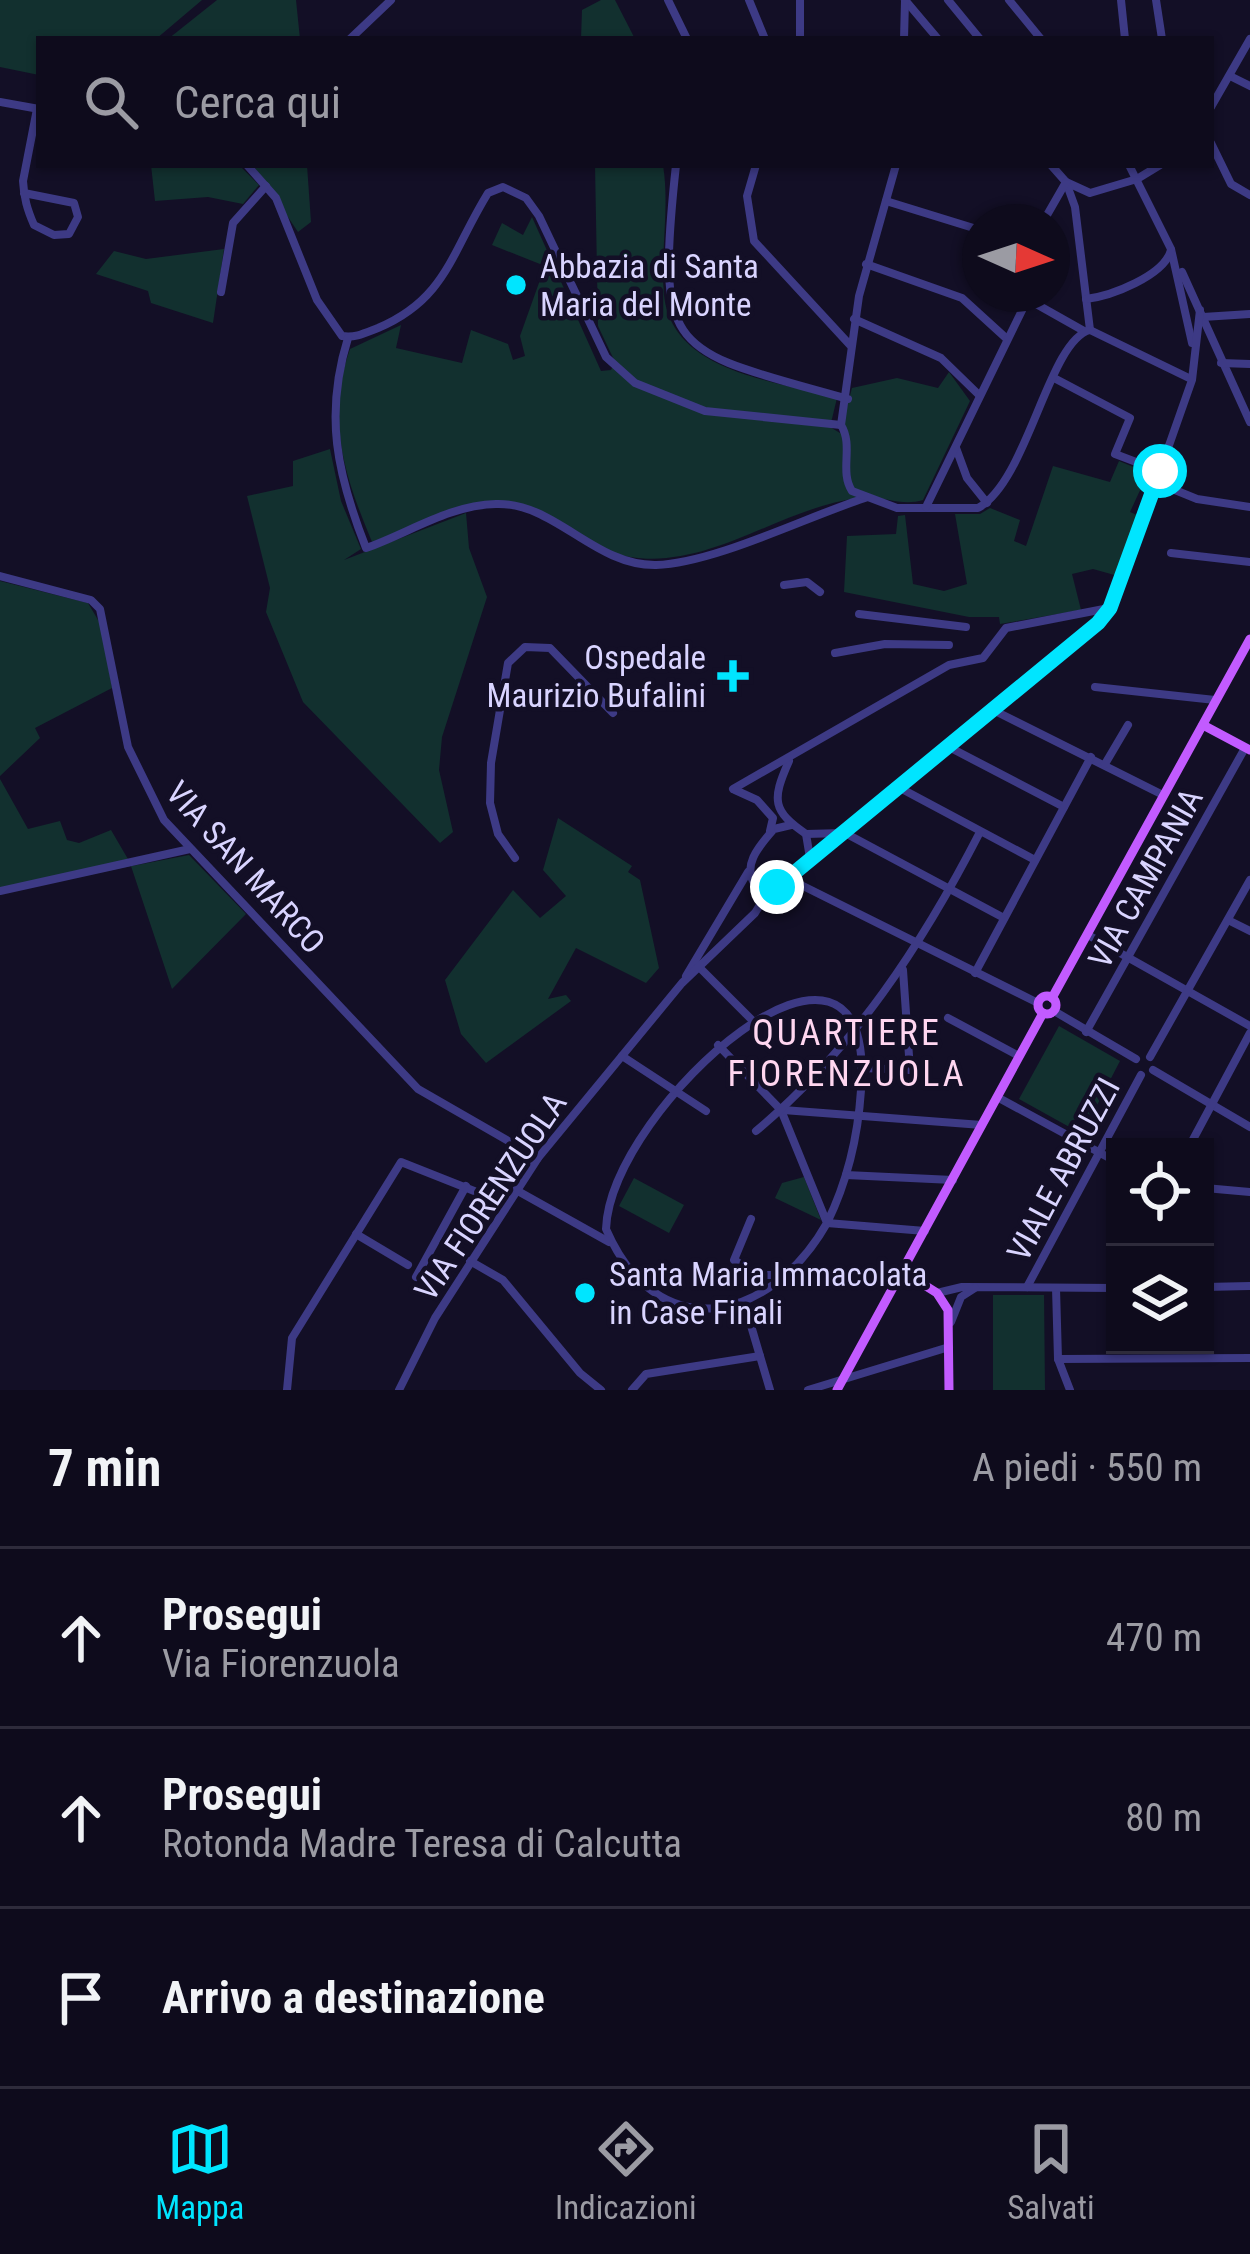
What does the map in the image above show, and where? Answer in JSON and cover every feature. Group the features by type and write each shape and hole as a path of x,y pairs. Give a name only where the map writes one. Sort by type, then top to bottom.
{"main road":[{"path":"840,1385 1250,639"},
{"path":"1203,725 1248,749"},
{"path":"902,1271 938,1295 950,1327 949,1390"}],"street":[{"path":"353,36 391,0"},
{"path":"668,0 686,36"},
{"path":"749,0 764,36"},
{"path":"800,0 800,36"},
{"path":"904,36 905,0"},
{"path":"905,0 935,36"},
{"path":"948,0 978,36"},
{"path":"1009,0 1039,36"},
{"path":"1121,0 1125,36"},
{"path":"1156,0 1162,36"},
{"path":"1214,102 1250,39"},
{"path":"1230,76 1250,86"},
{"path":"0,102 36,109"},
{"path":"1214,148 1231,184 1250,195"},
{"path":"23,193 74,202 78,217 69,234 54,235 34,225 23,193 34,149"},
{"path":"251,168 301,249 328,320 348,338"},
{"path":"671,168 668,297 689,342 718,362 848,399"},
{"path":"755,168 748,196 754,241 851,346"},
{"path":"895,168 854,319 848,399 841,425 847,435 847,483 866,498 897,508 971,510 987,503 1005,482 1069,346 1087,331"},
{"path":"1054,168 1066,182 1075,207 1087,331"},
{"path":"1131,168 1250,422"},
{"path":"1075,207 1090,193 1137,179 1155,168"},
{"path":"1066,182 1090,193"},
{"path":"1053,204 1066,182"},
{"path":"221,292 233,223 266,186"},
{"path":"348,338 416,312 436,287 488,193 503,187 534,207 601,345 624,376 705,411 841,425"},
{"path":"886,201 962,224"},
{"path":"1086,299 1110,294 1157,268 1168,261 1171,249"},
{"path":"1171,249 1194,357"},
{"path":"866,264 962,298 1006,339"},
{"path":"1157,268 1178,274"},
{"path":"926,507 1021,312"},
{"path":"1055,312 1192,380"},
{"path":"1186,315 1250,314"},
{"path":"789,761 766,838 748,872 757,887 770,890 790,879 1081,640 1110,608 1192,380 1200,318"},
{"path":"854,319 941,358 979,396"},
{"path":"348,338 334,384 333,446 366,548 437,517 494,504 532,511 591,547 632,563 674,563 866,498"},
{"path":"1220,363 1250,364"},
{"path":"1054,378 1130,418 1115,454 1160,471"},
{"path":"956,446 968,478 987,503"},
{"path":"1170,488 1197,499 1250,507"},
{"path":"1171,553 1250,562"},
{"name":"VIA SAN MARCO","path":"0,577 91,600 100,609 133,760 149,798 190,850 418,1089 538,1158"},
{"path":"784,585 807,582 820,592"},
{"path":"1004,918 844,832 806,834 733,789 949,665 983,658 1006,628 1110,608"},
{"path":"859,614 966,627"},
{"path":"836,653 885,644 949,645"},
{"path":"514,858 498,833 490,803 508,663 525,646 550,648 613,713"},
{"path":"1095,687 1215,700"},
{"path":"993,710 1163,795"},
{"path":"1105,764 1127,725"},
{"path":"947,746 1064,807"},
{"name":"VIA CAMPANIA","path":"1086,1032 1248,749"},
{"path":"975,973 1091,757"},
{"path":"766,774 779,787"},
{"path":"900,788 1035,860"},
{"path":"766,838 787,823"},
{"path":"756,1132 782,1110 903,968 980,832"},
{"path":"806,834 810,858"},
{"path":"0,891 190,850"},
{"name":"VIA FIORENZUOLA","path":"399,1390 470,1261 516,1190 682,982 748,872"},
{"path":"790,879 1136,1059 1150,1057 1153,1070 1250,1127"},
{"name":"VIALE ABRUZZI","path":"1150,1057 1250,880"},
{"name":"VIA FIORENZUOLA","path":"682,982 755,913 770,890"},
{"path":"1228,920 1250,931"},
{"path":"1088,935 1250,1030 1194,1138"},
{"path":"699,967 752,1020"},
{"path":"863,1068 910,1070 903,968"},
{"path":"612,1244 606,1217 620,1173 676,1091 718,1045 752,1020 789,1003 810,1001 856,1025"},
{"path":"948,1018 1019,1056"},
{"path":"516,1190 612,1244 655,1297 672,1305 718,1310 744,1302 802,1262 827,1223 846,1174 859,1117 863,1068 856,1025"},
{"path":"718,1045 782,1110 827,1223"},
{"path":"622,1056 706,1111"},
{"path":"1136,1059 1141,1075 1153,1070"},
{"name":"VIALE ABRUZZI","path":"1027,1287 1141,1075"},
{"path":"998,1097 1106,1156"},
{"path":"782,1110 982,1125"},
{"path":"287,1390 292,1338 401,1162 507,1204"},
{"path":"846,1174 953,1180"},
{"path":"416,1277 466,1186"},
{"path":"1214,1189 1250,1192"},
{"path":"751,1219 732,1256 758,1275 784,1275"},
{"path":"827,1223 925,1231"},
{"path":"356,1234 408,1265"},
{"path":"470,1261 503,1280 580,1373 601,1390"},
{"path":"1214,1287 1250,1286"},
{"path":"938,1295 962,1287 1106,1288"},
{"path":"950,1327 961,1297 976,1287"},
{"path":"1056,1288 1058,1359 1070,1390"},
{"path":"744,1302 770,1390"},
{"path":"808,1390 840,1385 949,1347"},
{"path":"632,1390 646,1374 760,1356"},
{"path":"1058,1359 1250,1358"},
{"path":"579,1390 580,1373"}],"green space":[{"path":"0,0 202,0 160,36 36,36 36,74 0,67"},
{"path":"217,0 296,0 300,36 172,36"},
{"path":"601,0 615,0 633,36 581,36 582,10"},
{"path":"151,168 242,168 259,185 243,204 208,197 155,201"},
{"path":"255,168 307,168 311,222 298,232"},
{"path":"595,168 663,168 664,295 671,321 686,342 731,369 837,398 830,427 840,433 852,388 897,378 938,388 949,372 970,401 923,500 868,498 831,503 718,546 660,559 617,554 552,517 518,507 454,512 372,542 347,471 339,424 350,349 401,325 396,348 462,363 471,330 508,344 513,360 525,356 520,336 545,266 492,245 502,223 523,235 532,217 601,371 611,370 615,362 598,326"},
{"path":"224,249 213,323 151,303 148,291 96,274 114,251 146,259"},
{"path":"330,449 341,501 361,549 344,560 466,513 469,548 487,597 442,737 439,770 453,832 440,843 303,702 266,612 270,588 247,496 293,486 293,461"},
{"path":"1119,461 1148,473 1130,512 1137,515 1118,576 1093,569 1072,574 1081,610 1000,624 999,617 969,617 844,592 847,536 896,534 898,516 905,515 913,584 944,591 967,584 955,514 980,514 990,508 1020,520 1014,541 1026,546 1053,466 1110,482"},
{"path":"0,581 88,603 101,625 112,688 35,728 40,738 0,776"},
{"path":"0,779 28,829 60,821 67,840 79,843 111,830 132,866 189,855 246,914 172,989 131,866 0,894"},
{"path":"558,818 632,866 628,872 640,880 659,968 646,983 576,948 548,999 566,995 571,1001 486,1063 461,1034 445,980 513,890 540,918 566,896 543,870"},
{"path":"1059,1026 1120,1061 1082,1134 1019,1099"},
{"path":"804,1177 821,1220 775,1198 782,1183"},
{"path":"634,1178 684,1205 669,1233 619,1206"},
{"path":"993,1295 1044,1295 1045,1390 993,1390"}],"place":[{"name":"Abbazia di Santa Maria del Monte","path":"516,285"},
{"name":"Ospedale Maurizio Bufalini","path":"733,676"},
{"name":"Santa Maria Immacolata in Case Finali","path":"585,1293"}],"district":[{"name":"QUARTIERE FIORENZUOLA","path":"847,1052"}],"route":[{"path":"777,887 1098,623 1110,608 1160,471"}]}
